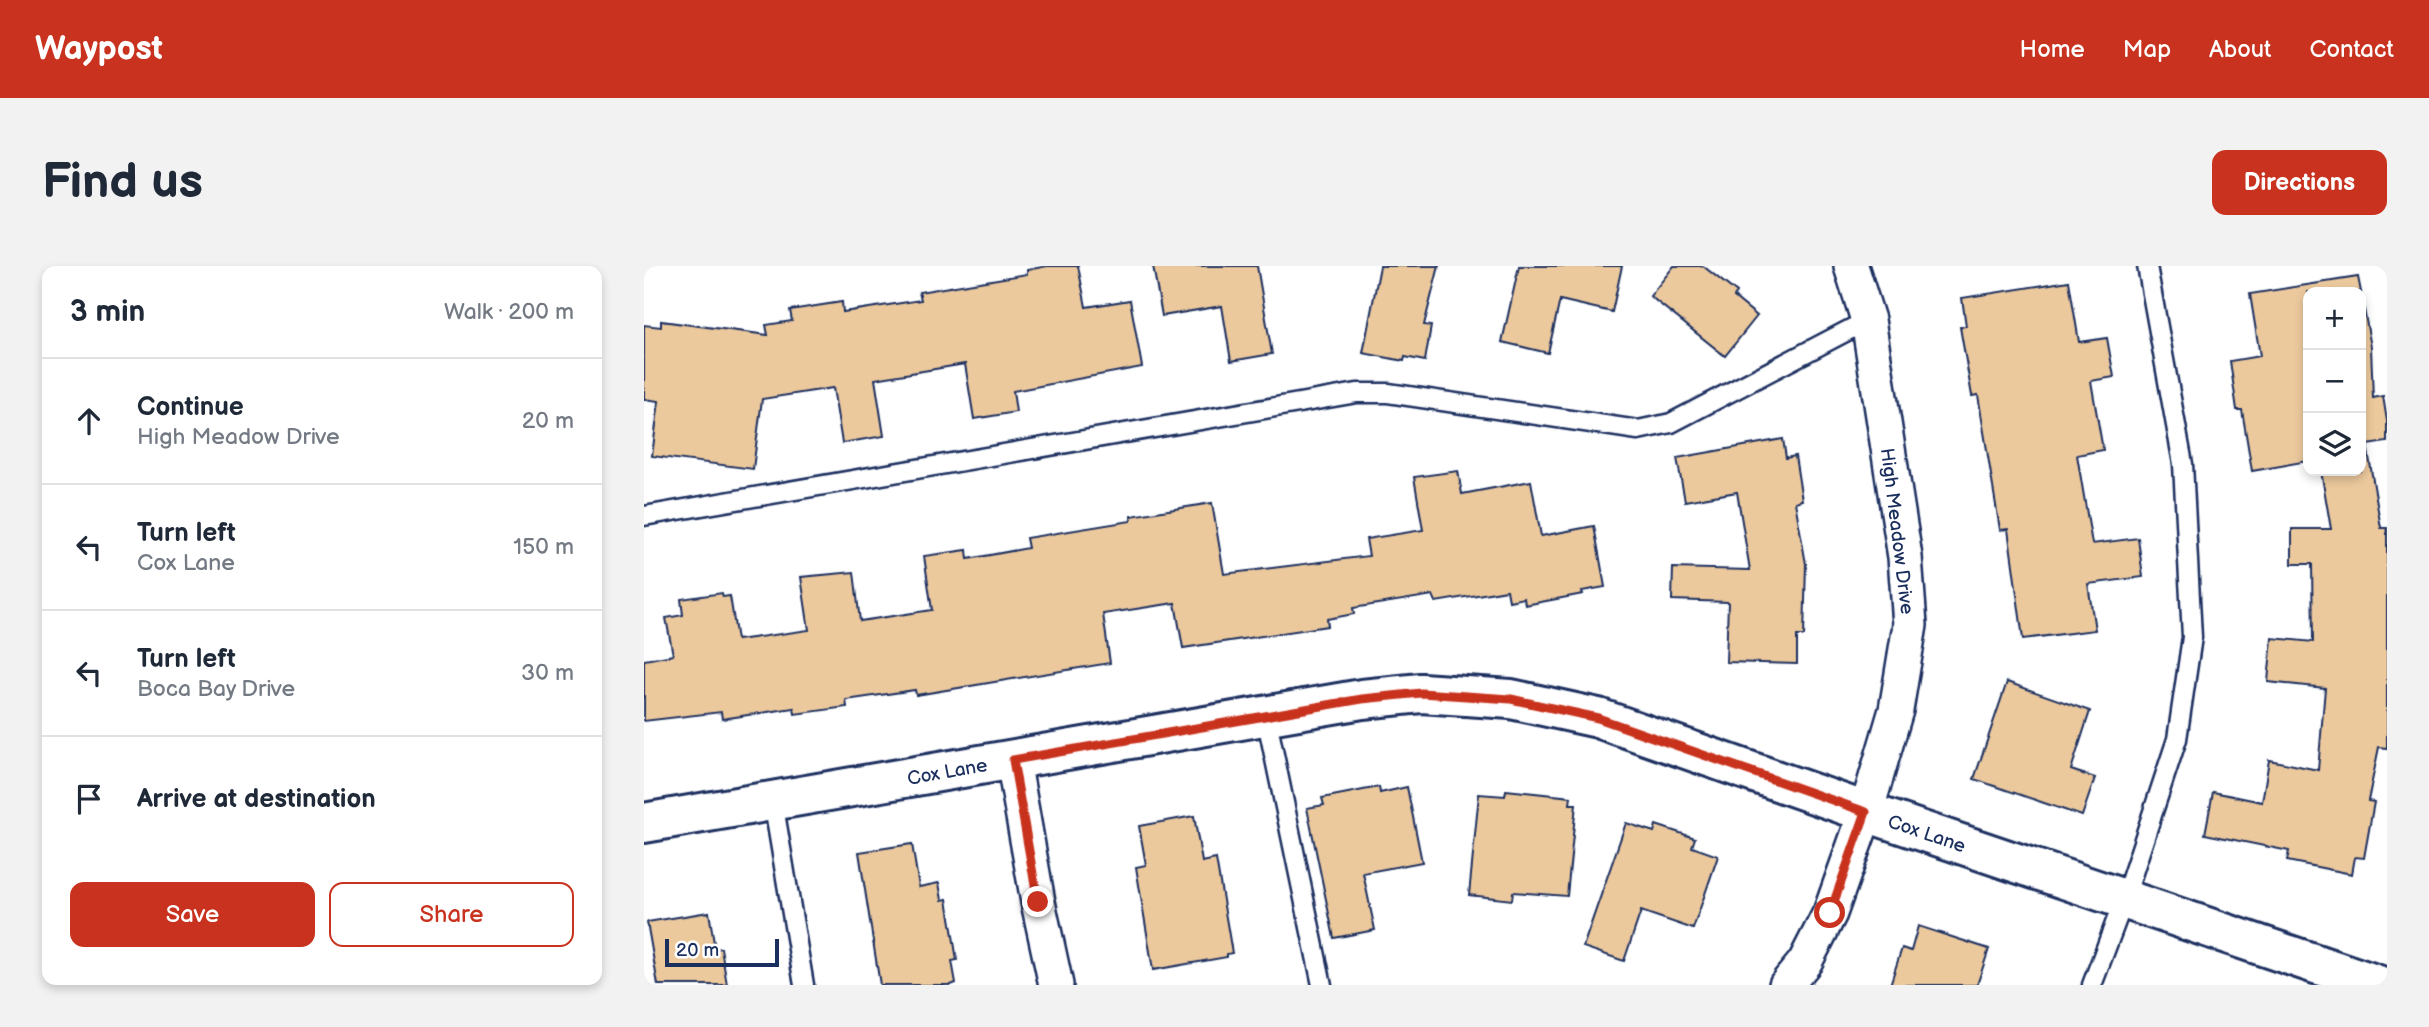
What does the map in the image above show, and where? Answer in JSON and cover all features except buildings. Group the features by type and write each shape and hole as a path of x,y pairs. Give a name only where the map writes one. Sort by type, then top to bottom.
{"street":[{"name":"High Meadow Drive","path":"1786,985 1805,961 1830,913 1866,812 1896,710 1910,625 1905,557 1868,320 1851,266"},
{"name":"Cox Lane","path":"644,824 1362,699 1421,693 1511,699 1598,718 2124,901 2378,985"},
{"path":"1013,760 1056,985"}],"lane":[{"path":"2092,985 2124,901 2177,739 2192,637 2183,464 2147,266"},
{"path":"644,516 1357,393 1388,393 1638,430 1671,423 1868,320"},
{"path":"1266,716 1322,985"},
{"path":"773,801 804,985"}],"route":[{"path":"1038,902 1013,760 1362,699 1421,693 1511,699 1598,718 1866,812 1830,913"}]}
